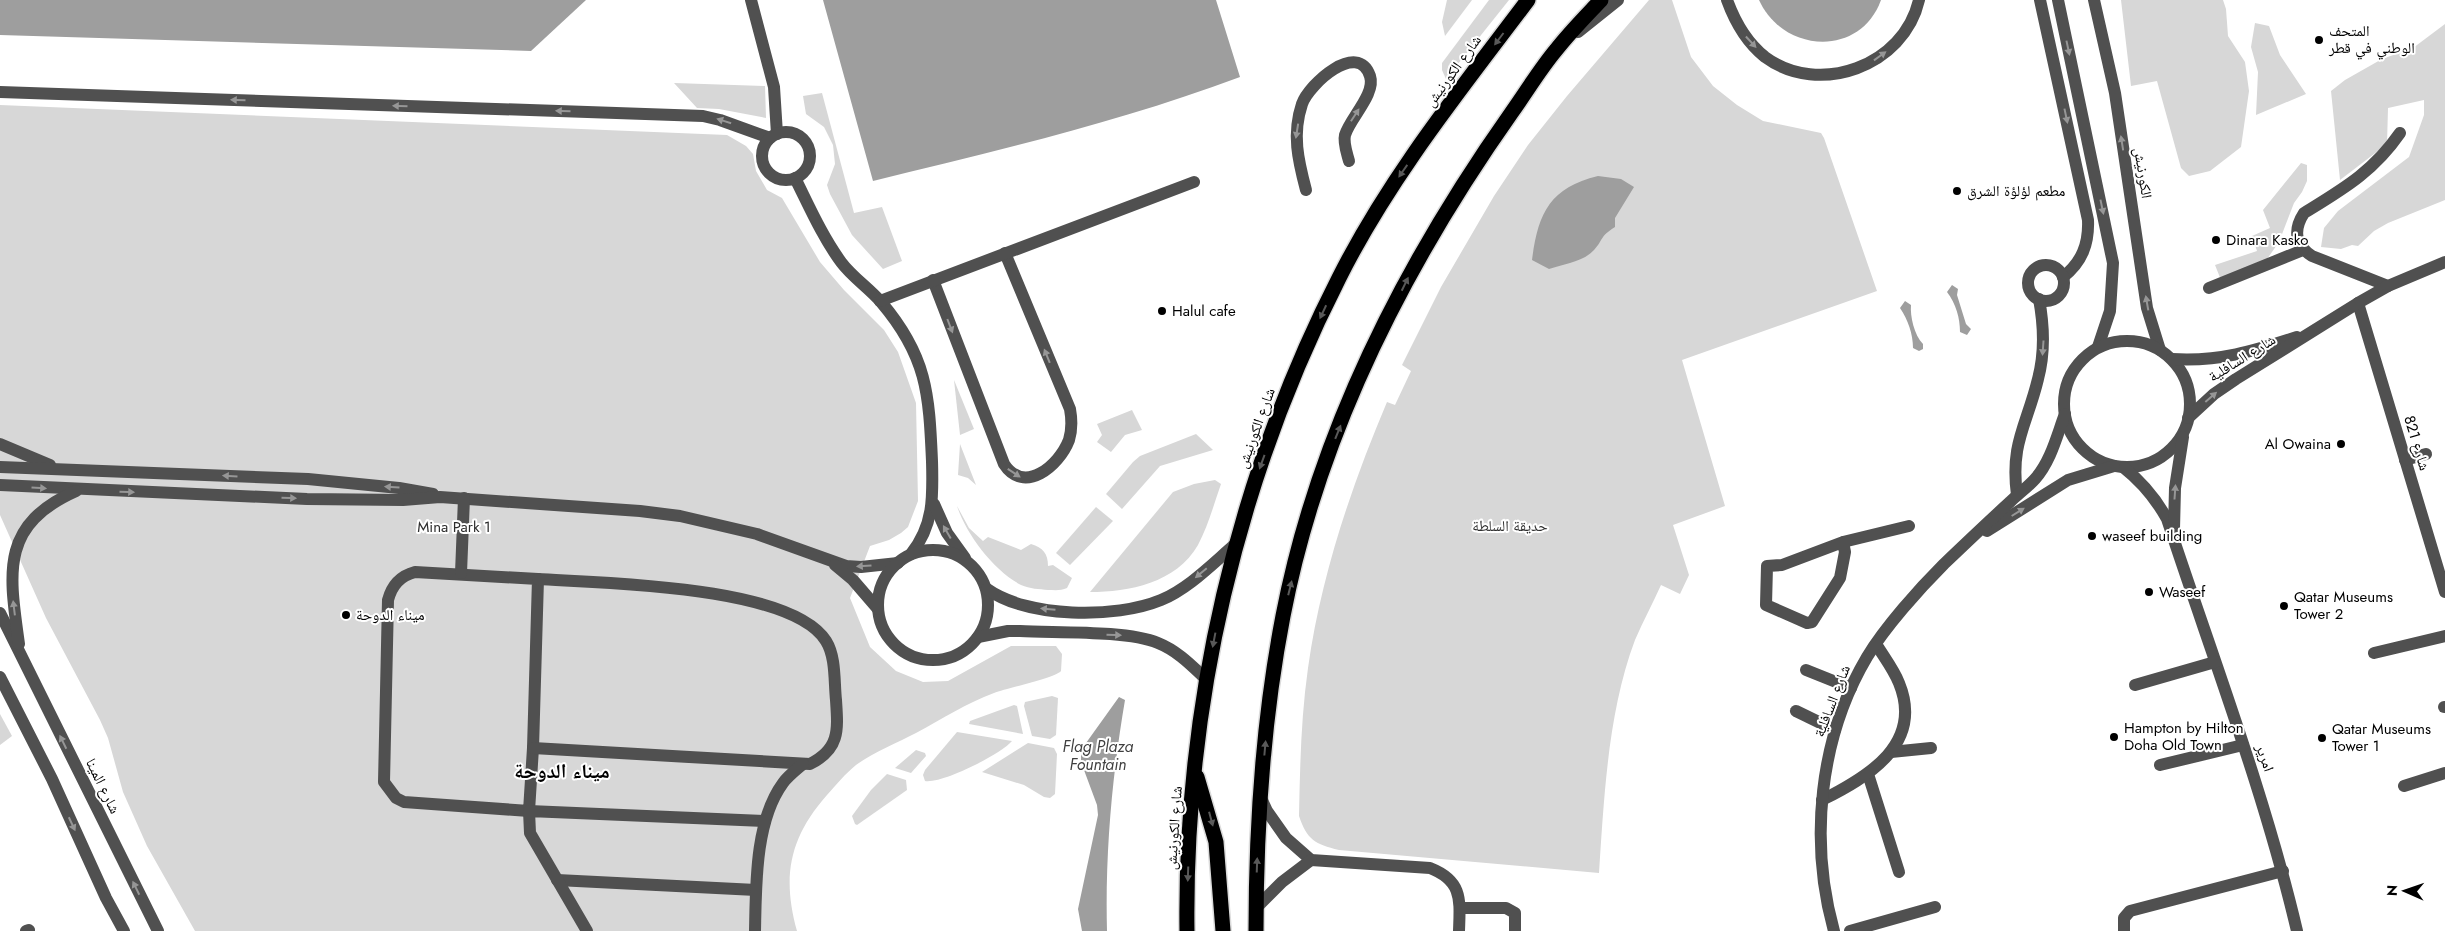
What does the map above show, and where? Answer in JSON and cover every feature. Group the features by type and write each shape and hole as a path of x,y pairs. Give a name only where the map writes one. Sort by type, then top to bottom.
{"highway":[{"name":"شارع الكورنيش","path":"1187,931 1188,852 1196,773 1207,680 1220,610 1258,473 1294,373 1340,276 1393,184 1528,0"},
{"path":"1256,931 1260,796 1267,718 1284,614 1306,527 1328,460 1356,389 1408,277 1446,212 1484,152 1556,49 1600,0"},
{"path":"1196,773 1216,842 1223,931"}],"street":[{"path":"0,92 703,116 774,136 794,134 806,144 810,160 807,168 795,178 778,179 766,169 762,153 774,136 774,87 751,0"},
{"path":"1556,49 1618,0"},
{"path":"1727,0 1734,20 1748,40 1766,57 1787,69 1812,75 1836,74 1860,68 1881,56 1899,40 1912,19 1919,0"},
{"path":"2040,0 2088,220 2087,242 2084,252 2078,262 2063,277"},
{"path":"2058,0 2113,262 2110,311 2098,347"},
{"name":"الكورنيش","path":"2094,0 2115,93 2147,308 2160,350"},
{"path":"1306,190 1297,157 1295,139 1302,104 1309,90 1320,79 1342,64 1355,63 1366,68 1371,78 1370,89 1345,136 1349,161"},
{"path":"2388,286 2312,256 2303,250 2298,242 2296,231 2298,221 2304,213 2363,175 2377,163 2400,133"},
{"path":"795,178 837,256 880,301 908,337 919,360 926,384 930,409 933,502 926,530 911,554"},
{"path":"880,301 1194,182"},
{"path":"2209,288 2303,250"},
{"path":"933,280 1004,464 1014,476 1030,478 1037,476 1062,452 1071,431 1072,420 1070,409 1005,253"},
{"name":"شارع السافلية","path":"2188,418 2214,394 2358,303 2388,286 2445,262"},
{"path":"2048,265 2060,271 2064,283 2059,295 2048,301 2039,299 2031,292 2029,279 2036,269 2048,265"},
{"path":"2017,495 2015,468 2018,441 2033,398 2042,359 2044,339 2039,299"},
{"name":"شارع 821","path":"2358,303 2445,592"},
{"name":"شارع السافلية","path":"2172,359 2210,360 2228,358 2316,331"},
{"path":"2123,340 2149,344 2160,350 2172,359 2188,386 2190,402 2188,418 2184,432 2174,446 2161,457 2146,464 2118,466 2099,460 2085,451 2074,438 2065,414 2065,395 2068,380 2086,356 2098,347 2123,340"},
{"name":"شارع السافلية","path":"1834,931 1825,891 1821,861 1822,800 1826,770 1835,730 1851,688 1867,656 1920,590 1962,547 2036,478 2050,455 2065,414"},
{"name":"امرير","path":"2174,541 2175,488 2184,432"},
{"path":"0,444 54,467"},
{"path":"2405,460 2426,454"},
{"name":"شارع السافلية","path":"1962,547 2068,480 2118,466"},
{"name":"امرير","path":"2118,466 2141,481 2156,499 2167,519 2243,745 2283,872 2296,931"},
{"path":"0,467 54,467 308,479 399,488 440,497"},
{"path":"0,485 307,499 404,500 440,497 640,511 680,516 757,534 831,562 861,567 898,563"},
{"path":"20,656 11,568 15,550 23,532 39,512 49,504 78,490"},
{"path":"461,573 464,498"},
{"path":"933,502 947,533 966,560 978,573 987,590 989,606 986,622 978,637 968,648 948,658 926,660 912,656 899,648 881,624 878,609 882,584 889,572 911,554 930,550 948,552 966,560"},
{"path":"1843,542 1845,552 1840,578 1816,620 1807,623 1768,607 1766,602 1766,566 1782,565 1843,542 1909,526"},
{"path":"987,590 999,598 1024,607 1092,613 1119,611 1162,599 1175,592 1238,542"},
{"path":"831,562 853,580 878,609"},
{"path":"533,748 810,764 828,752 838,732 832,655 825,640 810,625 775,609 722,594 686,589 461,573 415,572 400,579 390,592 387,619 384,782 396,798 404,802 528,811 765,821"},
{"path":"538,579 533,748 528,811 530,833 587,931"},
{"name":"شارع المينا","path":"0,613 158,931"},
{"path":"978,637 1014,631 1126,636 1144,639 1158,642 1179,654 1207,680"},
{"path":"2374,653 2445,636"},
{"path":"1822,800 1868,774 1891,752 1900,736 1904,719 1904,700 1899,683 1876,644"},
{"path":"2135,685 2215,662"},
{"path":"1806,670 1851,688"},
{"path":"0,677 52,779 124,931"},
{"path":"1796,711 1835,730"},
{"path":"2160,765 2243,745"},
{"path":"1891,752 1931,748"},
{"path":"755,931 756,890 765,821 784,782 803,764"},
{"path":"1868,774 1899,872"},
{"path":"2404,786 2445,774"},
{"path":"1260,796 1267,811 1286,838 1311,860 1430,868 1444,873 1452,881 1458,893 1460,908 1459,931"},
{"path":"1256,908 1282,882 1311,860"},
{"path":"2124,931 2124,918 2130,911 2283,872"},
{"path":"557,880 756,890"},
{"path":"1850,931 1935,907"},
{"path":"1460,908 1506,908 1512,910 1515,913 1514,931"}],"green space":[{"path":"1447,0 1472,0 1445,36 1442,22"},
{"path":"1489,0 1509,0 1446,79 1442,70 1442,63"},
{"name":"حديقة السلطة","path":"1649,0 1672,0 1691,57 1713,86 1737,105 1763,121 1821,133 1877,291 1682,360 1725,506 1673,525 1689,575 1680,594 1661,585 1635,640 1626,667 1613,725 1609,755 1599,873 1339,850 1324,846 1309,836 1299,816 1304,705 1314,634 1329,566 1361,466 1387,402 1395,405 1411,371 1402,365 1441,287 1494,196 1528,145"},
{"path":"2121,0 2223,0 2226,9 2228,36 2245,62 2249,91 2241,147 2210,171 2189,176 2181,168 2157,81 2131,86"},
{"path":"2255,23 2269,26 2280,55 2306,94 2256,115 2258,72 2251,47"},
{"path":"2445,24 2445,200 2388,223 2374,231 2358,246 2352,245 2341,249 2321,247 2324,228 2338,211 2409,157 2424,115 2424,100 2388,108 2387,144 2340,180 2331,91 2345,80 2382,59 2413,48"},
{"path":"674,83 765,86 766,118 719,109 697,108"},
{"path":"822,93 854,213 882,207 902,261 883,269 852,235 830,194 827,185 835,164 833,145 824,127 806,114 803,96"},
{"name":"Mina Park 1","path":"0,105 727,135 746,146 753,154 756,171 767,190 782,198 820,262 844,290 884,330 898,352 916,403 918,501 908,527 889,540 870,546 850,598 870,647 896,671 923,682 948,681 1011,646 1056,646 1062,654 1061,671 1050,677 984,697 856,765 814,811 797,843 792,859 790,893 797,931 195,931 147,846 123,792 108,738 46,618 0,515"},
{"path":"2301,163 2307,165 2307,181 2294,203 2279,242 2265,262 2221,280 2215,265 2257,251 2252,236 2270,228 2263,210"},
{"path":"954,380 974,429 960,435"},
{"path":"1132,410 1142,430 1125,435 1111,452 1097,442 1102,435 1097,424"},
{"path":"1196,434 1213,450 1160,466 1122,509 1106,494 1140,456"},
{"path":"960,444 976,485 968,478 958,475"},
{"path":"1215,480 1221,484 1211,515 1198,545 1189,558 1164,577 1150,583 1120,590 1090,592 1173,492 1194,484"},
{"path":"957,506 969,528 983,541 988,537 1021,550 1031,544 1042,549 1046,554 1048,566 1053,565 1072,578 1067,588 1048,590 1031,588 1011,579 982,551 967,528"},
{"path":"1096,507 1113,521 1070,565 1056,553"},
{"path":"1052,696 1058,698 1056,735 1050,739 1032,736 1024,706 1025,702"},
{"path":"1014,705 1017,706 1023,734 969,724 970,721"},
{"path":"0,714 12,736 0,745"},
{"path":"957,732 1012,741 1006,747 971,767 944,778 925,781 923,775 925,770"},
{"path":"1028,743 1054,748 1057,754 1055,794 1050,798 1044,797 1024,785 982,772"},
{"path":"916,750 925,753 926,756 911,773 895,768"},
{"path":"887,774 906,780 907,790 857,825 855,824 852,816 871,790"}],"water":[{"path":"0,0 586,0 531,51 0,35"},
{"path":"823,0 1216,0 1240,77 1104,122 873,181"},
{"path":"1759,0 1881,0 1871,19 1856,32 1839,39 1821,42 1803,39 1785,31 1770,18"},
{"path":"1598,176 1621,179 1634,187 1615,218 1615,227 1604,236 1590,254 1579,260 1549,269 1532,260 1538,229 1549,205 1568,188 1581,181"},
{"path":"1952,285 1958,289 1957,295 1966,324 1971,329 1967,335 1960,332 1957,311 1947,292"},
{"path":"1905,301 1911,305 1913,325 1917,336 1923,344 1923,349 1919,351 1913,348 1910,327 1900,308"},
{"name":"Flag Plaza Fountain","path":"1119,697 1125,700 1116,757 1110,815 1107,931 1082,931 1078,909 1098,815 1097,805 1081,762 1081,750"}],"place":[{"name":"المتحف الوطني في قطر","path":"2319,40"},
{"name":"مطعم لؤلؤة الشرق","path":"1957,191"},
{"name":"Dinara Kasko","path":"2216,240"},
{"name":"Halul cafe","path":"1162,311"},
{"name":"Al Owaina","path":"2341,444"},
{"name":"waseef building","path":"2092,536"},
{"name":"Waseef","path":"2149,592"},
{"name":"Qatar Museums Tower 2","path":"2284,606"},
{"name":"ميناء الدوحة","path":"346,615"},
{"name":"Hampton by Hilton Doha Old Town","path":"2114,737"},
{"name":"Qatar Museums Tower 1","path":"2322,738"}],"district":[{"name":"ميناء الدوحة","path":"562,771"}]}
